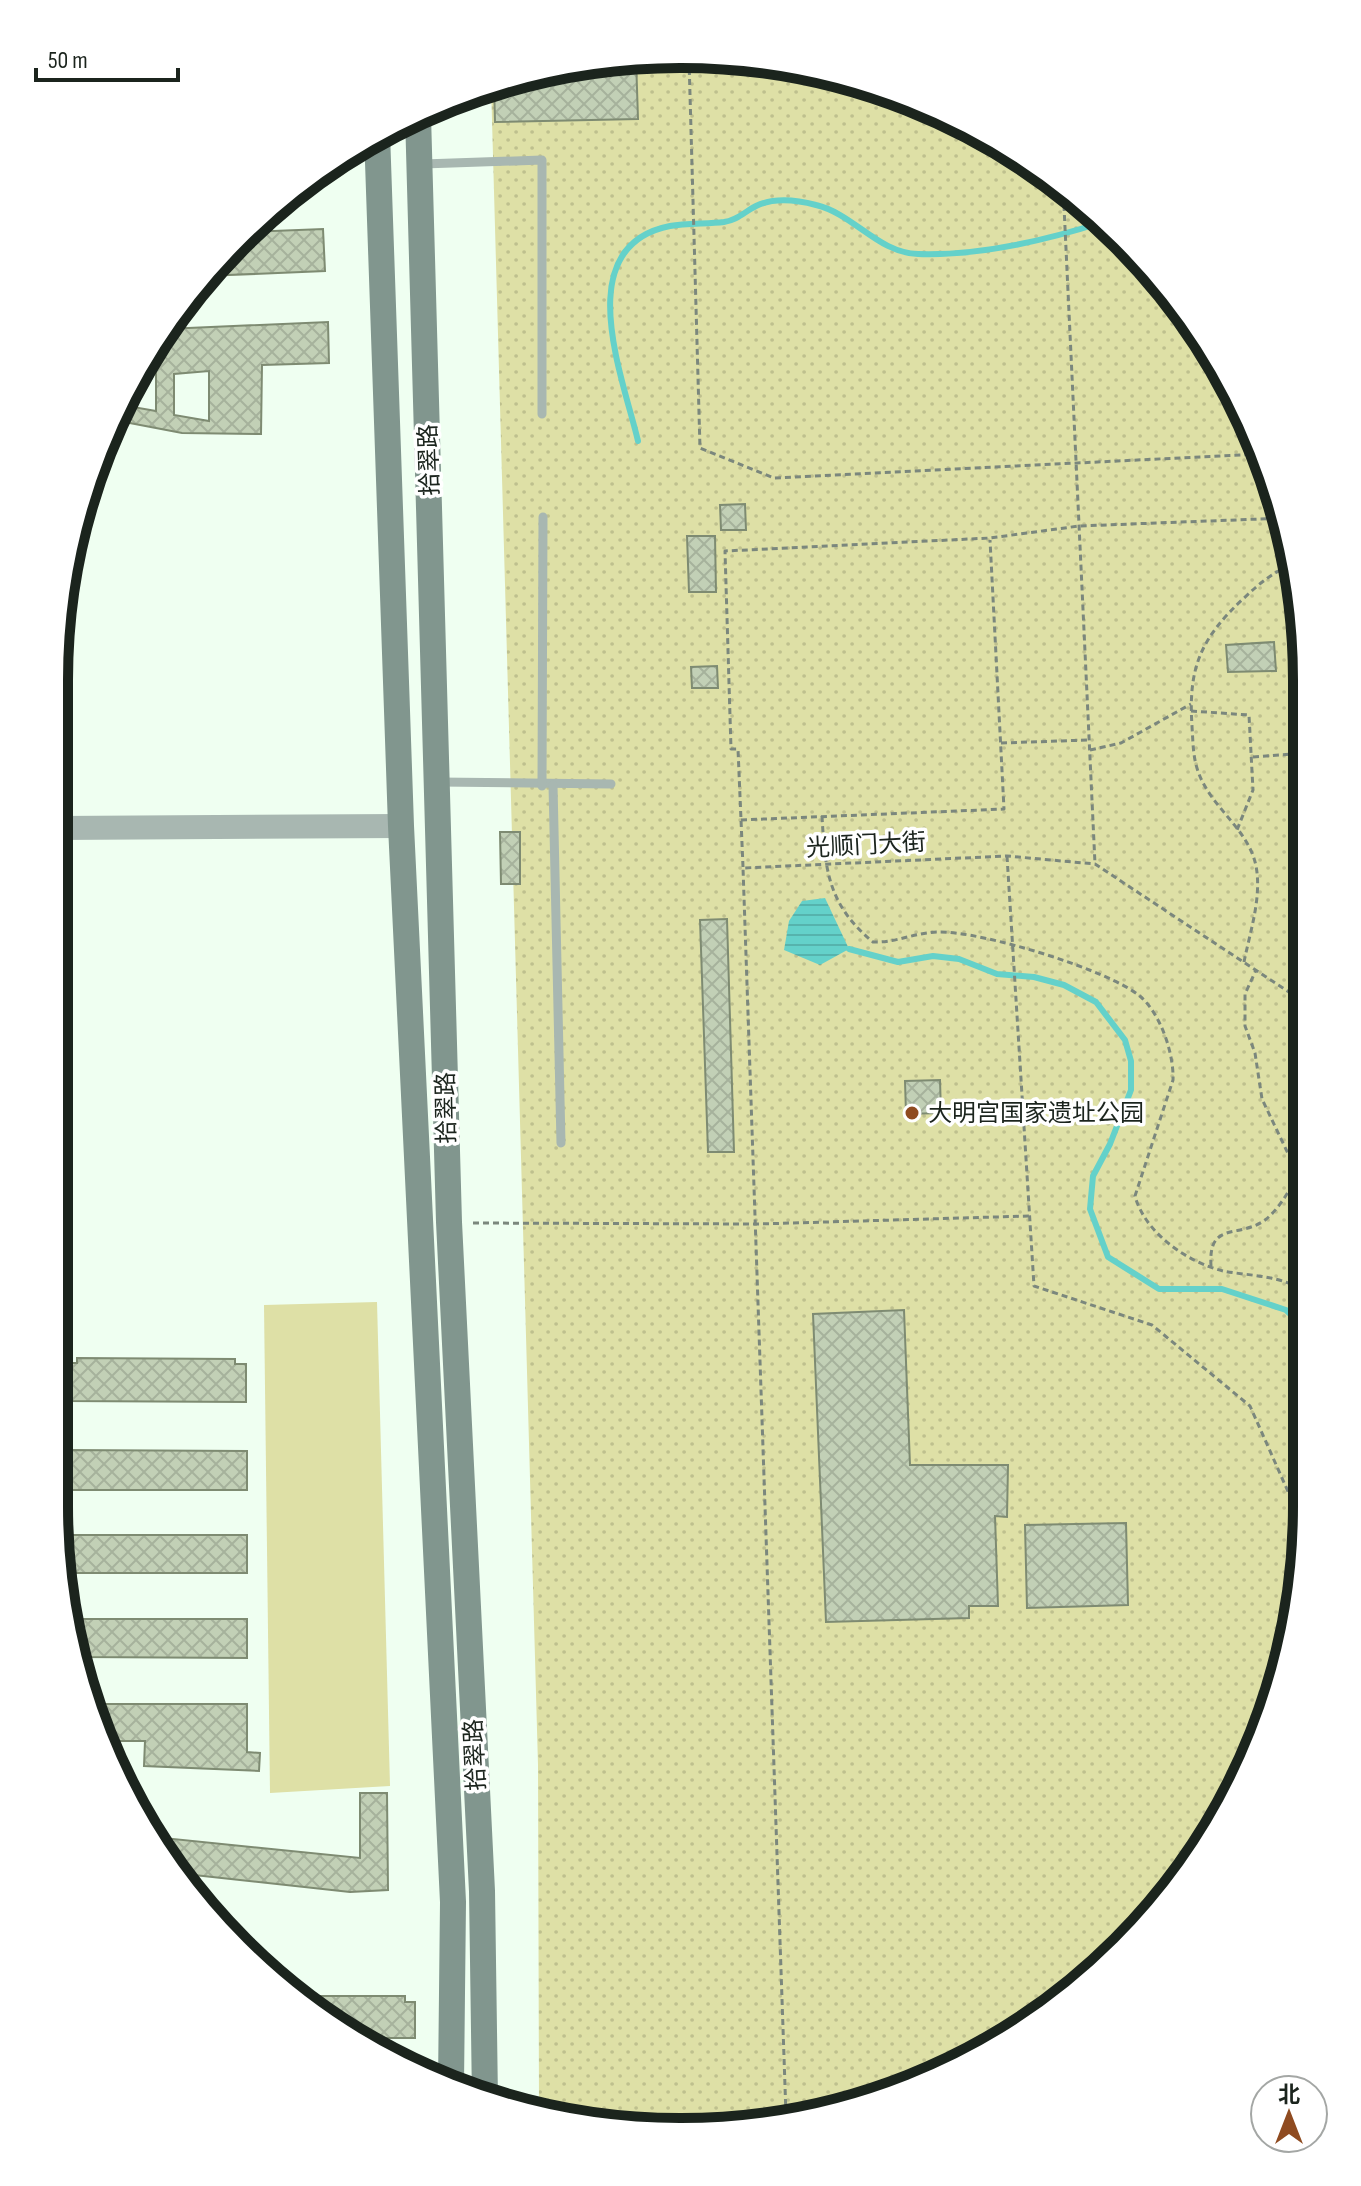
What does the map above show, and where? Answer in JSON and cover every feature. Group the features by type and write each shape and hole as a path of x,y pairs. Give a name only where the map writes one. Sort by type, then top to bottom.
{"main road":[{"name":"拾翠路","path":"418,127 449,1222 481,1875 485,2085"},
{"name":"拾翠路","path":"378,148 401,826 453,1902 451,2073"}],"street":[{"path":"68,828 401,826"}],"lane":[{"path":"420,164 542,160 542,414"},
{"path":"543,517 548,785 561,1143"},
{"path":"439,782 611,784"}],"path":[{"path":"689,68 700,448 774,478 1249,455"},
{"path":"1064,204 1065,273 1079,465 1079,526 1095,864"},
{"path":"786,2108 758,1224 738,749 731,749 725,551 990,538 1079,526 1271,519"},
{"path":"741,820 1004,809 990,538"},
{"path":"1244,962 1258,889 1250,848 1208,794 1198,774 1191,711 1193,678 1202,646 1218,622 1271,573 1282,568"},
{"path":"1090,750 1121,743 1191,704"},
{"path":"1191,711 1249,715 1253,790 1237,830"},
{"path":"1001,743 1090,740"},
{"path":"1251,757 1293,754"},
{"path":"822,816 825,866 832,890 873,942 896,941 914,934 940,932 1013,947 1083,967 1143,998 1171,1051 1174,1066 1173,1080 1135,1196 1140,1214 1152,1228 1193,1260 1269,1278 1293,1287"},
{"path":"1007,856 1034,1286 1152,1325 1250,1406 1293,1503"},
{"name":"光顺门大街","path":"743,868 1007,856 1095,864 1293,995"},
{"path":"1256,970 1245,994 1245,1026 1255,1053 1262,1099 1293,1170"},
{"path":"1211,1266 1214,1242 1223,1233 1253,1227 1266,1219 1293,1184"},
{"path":"449,1222 758,1224 1029,1216"}],"green space":[{"name":"大明宫国家遗址公园","path":"640,69 721,69 760,73 839,89 951,131 1021,171 1084,220 1141,277 1190,340 1230,410 1260,484 1281,561 1292,640 1293,1506 1288,1585 1272,1664 1230,1776 1190,1846 1141,1909 1084,1966 1021,2015 951,2055 839,2097 760,2113 680,2118 601,2113 539,2101 538,1765 491,99 561,80"},
{"path":"377,1302 390,1786 270,1793 264,1305"}],"water":[{"path":"825,898 849,949 820,965 784,950 789,921 802,901"}],"building":[{"path":"636,69 638,119 495,122 494,98 561,80"},
{"path":"323,229 325,271 222,275 264,231"},
{"path":"328,322 329,363 262,365 261,434 182,433 126,422 133,407 156,411 156,373 150,374 180,328","holes":["209,371 209,421 174,415 174,374"]},
{"path":"745,504 746,530 721,530 720,505"},
{"path":"687,536 715,536 716,592 689,592"},
{"path":"1274,642 1276,671 1228,672 1226,645"},
{"path":"717,666 718,688 692,688 691,667"},
{"path":"500,832 520,832 520,884 501,884"},
{"path":"727,919 734,1152 708,1152 700,920"},
{"path":"940,1080 941,1113 906,1114 905,1081"},
{"path":"904,1310 910,1465 1008,1465 1007,1517 995,1516 998,1606 969,1606 969,1618 826,1622 813,1314"},
{"path":"77,1358 235,1359 235,1364 246,1364 246,1402 68,1401 68,1363 77,1363"},
{"path":"68,1450 247,1451 247,1490 68,1490"},
{"path":"1126,1523 1128,1605 1027,1608 1025,1525"},
{"path":"69,1535 247,1535 247,1573 72,1573"},
{"path":"79,1619 247,1619 247,1658 87,1657"},
{"path":"102,1704 247,1704 247,1752 260,1753 259,1771 144,1766 145,1741 115,1741"},
{"path":"360,1793 387,1793 388,1890 350,1892 193,1875 166,1838 360,1858"},
{"path":"315,1996 405,1996 405,2002 415,2002 415,2038 378,2038"}],"waterway":[{"path":"638,441 622,383 610,317 612,286 620,259 639,238 670,226 729,221 756,206 778,200 830,210 891,247 918,254 965,253 1012,246 1090,226"},
{"path":"849,949 898,962 933,956 959,959 997,974 1034,977 1064,985 1096,1002 1125,1040 1131,1061 1131,1090 1110,1144 1093,1176 1090,1209 1108,1257 1159,1289 1222,1289 1286,1310 1293,1317"}],"place":[{"name":"大明宫国家遗址公园","path":"912,1113"}]}
